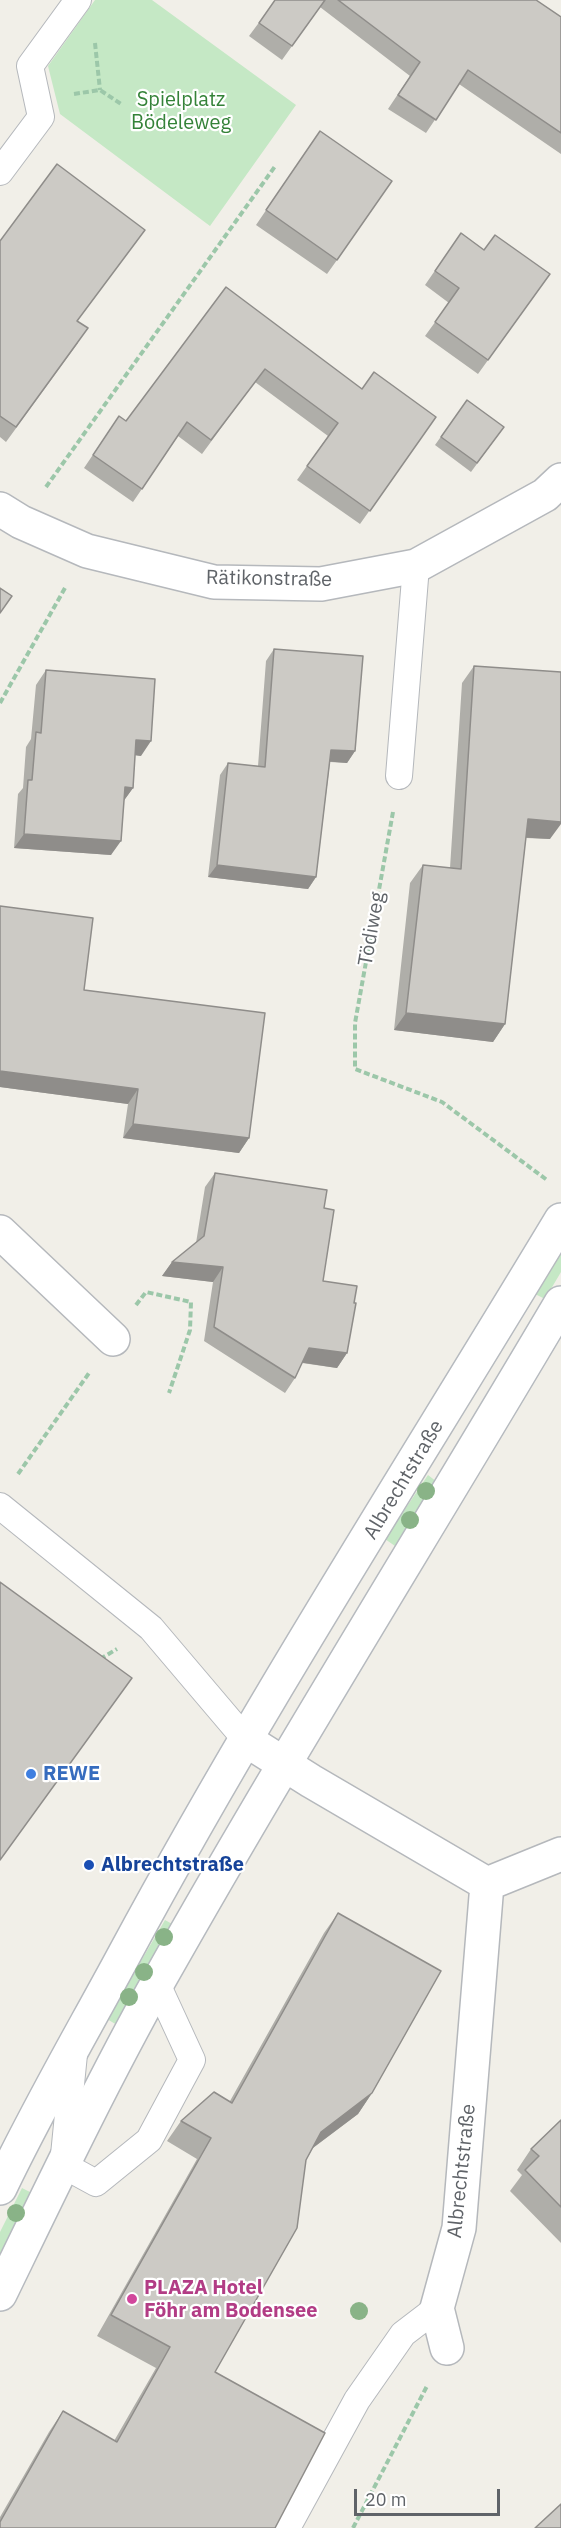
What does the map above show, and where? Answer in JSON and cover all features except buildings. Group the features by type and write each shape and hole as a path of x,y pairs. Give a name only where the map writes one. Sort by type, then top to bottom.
{"main road":[{"name":"Rätikonstraße","path":"10,516 87,551 214,582 321,584 416,566 545,495 561,480"},
{"name":"Albrechtstraße","path":"0,2188 26,2133 156,1895 246,1740 561,1220"},
{"path":"0,1232 113,1339"},
{"path":"0,2294 63,2165 157,1984 283,1765 561,1304"},
{"path":"246,1740 283,1765 487,1884 561,1854"},
{"name":"Albrechtstraße","path":"447,2348 437,2308 459,2228 487,1884"}],"lane":[{"path":"0,172 41,117 30,66 78,0"},
{"path":"399,776 416,566"},
{"path":"0,1506 150,1628 246,1740"},
{"path":"75,2043 63,2165 96,2183 149,2140 192,2060 157,1984"},
{"path":"287,2528 357,2400 404,2334 437,2308"}],"path":[{"path":"38,101 100,90 121,104"},
{"path":"10,516 276,165"},
{"path":"0,704 36,637 87,551"},
{"name":"Tödiweg","path":"399,776 355,1023 355,1069 442,1102 548,1180"},
{"path":"13,1481 146,1292 191,1302 190,1330 169,1393"},
{"path":"353,2528 447,2348"}],"green space":[{"name":"Spielplatz Bödeleweg","path":"95,0 152,0 296,105 210,226 60,114 48,66"},
{"path":"561,1252 561,1272 545,1299 535,1294"},
{"path":"428,1475 437,1482 395,1546 385,1539"},
{"path":"165,1920 174,1925 117,2025 107,2019"},
{"path":"22,2188 32,2193 0,2257 0,2232"}],"place":[{"name":"REWE","path":"31,1774"},
{"name":"Albrechtstraße","path":"89,1865"},
{"name":"PLAZA Hotel Föhr am Bodensee","path":"132,2299"}]}
